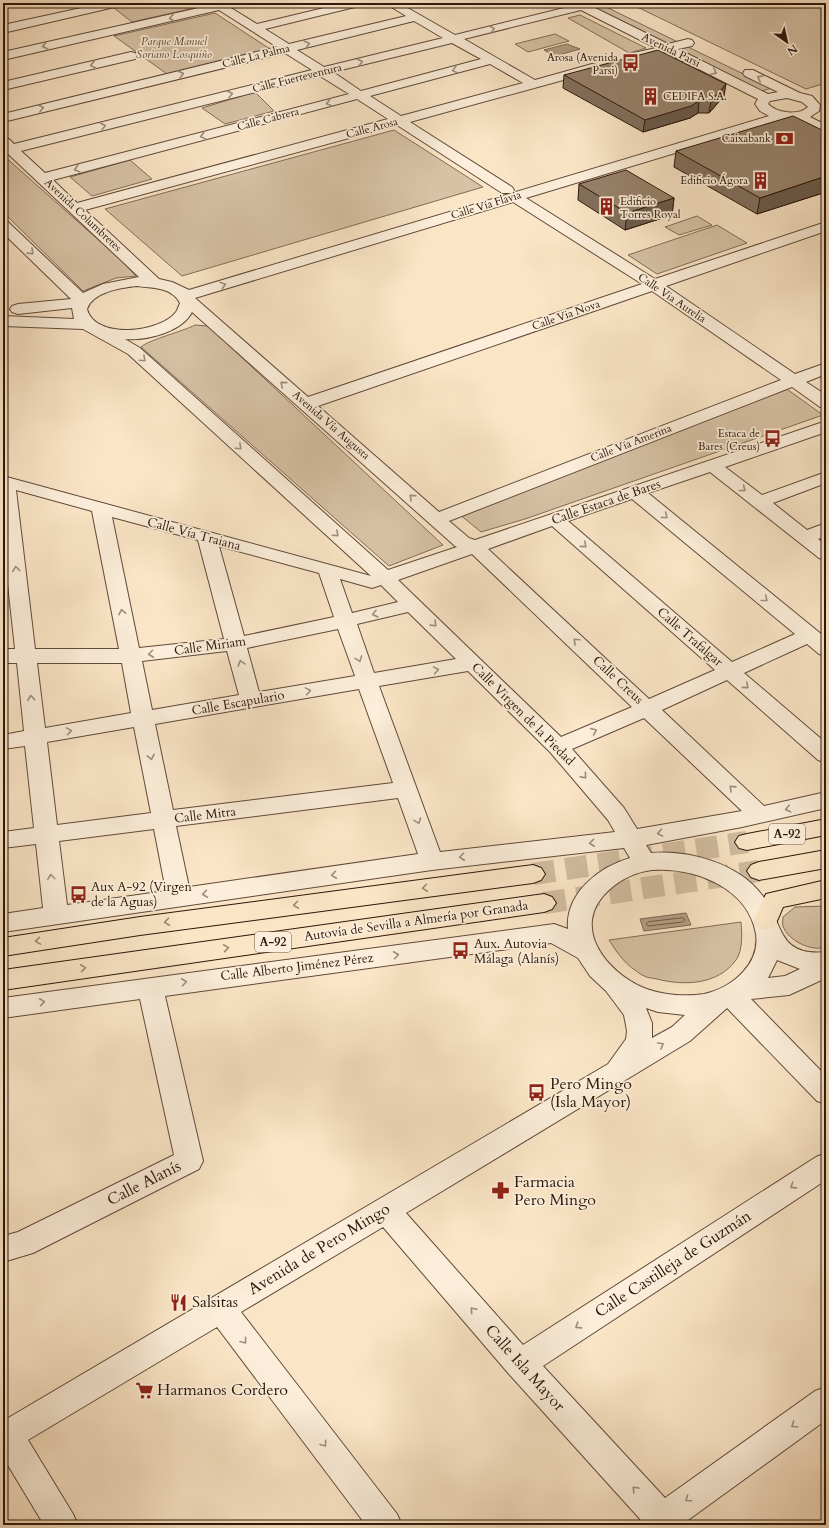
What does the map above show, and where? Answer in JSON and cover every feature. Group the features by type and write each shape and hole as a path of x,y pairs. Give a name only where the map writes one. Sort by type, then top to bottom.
{"highway":[{"name":"A-92","path":"747,842 826,827"},
{"name":"A-92","path":"758,871 826,859"},
{"path":"3,947 140,926 533,874"},
{"path":"766,926 774,900 826,888"},
{"name":"Autovía de Sevilla a Almería por Granada","path":"3,980 544,904"}],"street":[{"path":"3,29 119,3"},
{"path":"3,56 219,5 237,3"},
{"path":"255,28 359,3"},
{"path":"391,3 534,84"},
{"name":"Calle Fuerteventura","path":"7,145 322,71 582,4"},
{"name":"Avenida Parsi","path":"582,4 667,48 764,102 772,113 792,115 826,130"},
{"name":"Calle Via Aurelia","path":"219,5 654,285 826,404"},
{"name":"Calle La Palma","path":"3,118 416,17"},
{"path":"99,34 163,79"},
{"name":"Avenida Parsi","path":"674,36 702,50"},
{"path":"617,62 688,42"},
{"path":"3,86 131,56"},
{"name":"Calle Cabrera","path":"44,178 492,60"},
{"name":"Calle Arosa","path":"76,208 602,66"},
{"path":"738,67 805,101 826,114"},
{"path":"764,102 779,94 805,101 820,95"},
{"name":"Calle Vía Flavia","path":"511,193 792,115 808,113 805,101"},
{"name":"Calle Vía Flavia","path":"183,295 752,116 764,102"},
{"name":"Avenida Columbretes","path":"7,145 76,208 153,282"},
{"path":"3,225 83,302"},
{"name":"Calle Via Nova","path":"306,404 654,285 824,229"},
{"path":"3,321 92,327 129,335 162,329 175,323 184,316 188,308 183,295 153,282 119,283 90,294 83,302 79,313 92,327 134,351 385,578"},
{"name":"Avenida Vía Augusta","path":"183,295 462,542 475,547"},
{"path":"3,310 83,302"},
{"name":"Calle Vía Amerina","path":"436,519 826,368"},
{"name":"Calle Estaca de Bares","path":"385,578 826,426"},
{"path":"712,465 826,554"},
{"path":"759,502 826,477"},
{"path":"5,481 56,916"},
{"name":"Calle Vía Traiana","path":"5,481 372,582 385,578"},
{"path":"635,492 826,649"},
{"path":"101,508 179,898"},
{"name":"Calle Trafalgar","path":"555,519 826,755"},
{"path":"805,538 826,529"},
{"path":"207,537 251,701"},
{"name":"Calle Creus","path":"475,547 648,708 760,815"},
{"path":"327,570 432,861"},
{"name":"Calle Virgen de la Piedad","path":"385,578 474,663 558,747 616,814 645,863"},
{"name":"Calle Miriam","path":"3,656 131,656 235,644 345,621 413,604"},
{"path":"558,747 810,635"},
{"name":"Calle Escapulario","path":"3,742 474,663"},
{"name":"Calle Mitra","path":"3,840 406,789"},
{"path":"3,923 432,861 630,839 760,815 826,800"},
{"path":"826,962 797,959 776,946 757,905 744,891 714,872 689,864 673,862 645,863 632,866 608,876 587,898 581,914 581,937 585,951 593,964 613,983 624,990 650,1000 672,1005 694,1005 730,995 789,985 826,967"},
{"name":"Avenida de Pero Mingo","path":"5,1437 222,1309 615,1071 681,1034 755,977 764,964 768,949 766,926"},
{"name":"Calle Alberto Jiménez Pérez","path":"3,1008 150,986 554,933 585,951"},
{"name":"Avenida de Pero Mingo","path":"613,983 632,1003 641,1027 636,1048 615,1071"},
{"name":"Calle Alanís","path":"3,1249 23,1244 189,1161 150,986"},
{"path":"730,995 826,1093"},
{"name":"Calle Castilleja de Guzmán","path":"520,1364 826,1165"},
{"name":"Calle Isla Mayor","path":"385,1209 661,1523"},
{"path":"222,1309 237,1331 386,1525"},
{"path":"661,1523 826,1402"},
{"path":"5,1437 62,1525"}],"green space":[{"path":"138,3 198,3 203,6 132,22 114,8"},
{"path":"584,3 598,3 772,88 762,91"},
{"path":"629,3 826,3 826,83 806,89"},
{"name":"Parque Manuel Soriano Losquiño","path":"215,13 270,49 167,74 114,36"},
{"path":"580,15 646,48 629,53 568,18"},
{"path":"555,34 569,41 528,52 515,44"},
{"path":"255,92 274,111 225,124 202,108"},
{"path":"394,130 483,187 182,276 105,209"},
{"path":"3,155 121,260 136,276 116,278 83,291 3,212"},
{"path":"130,160 152,179 92,196 70,177"},
{"path":"697,216 712,225 679,235 665,227"},
{"path":"717,225 747,243 657,274 628,255"},
{"path":"195,325 208,326 443,545 389,566 141,347 151,341"},
{"path":"784,387 823,415 525,519 481,532 459,514"},
{"path":"826,906 826,947 808,947 795,941 786,931 783,925 783,917 795,907"},
{"path":"741,922 741,947 736,960 729,968 720,974 700,982 689,983 667,981 644,976 623,960 609,940"}],"water":[{"path":"567,44 580,49 555,56 544,50"},
{"path":"686,913 691,925 644,931 640,919"}],"building":[{"name":"CEDIFA S.A.","path":"658,50 726,84 711,101 699,101 691,106 645,120 564,75"},
{"name":"Edificio Ágora","path":"793,116 826,132 826,176 760,198 676,151"},
{"path":"626,170 674,198 627,213 579,184"}],"tunnel":[{"path":"533,874 747,842"},
{"path":"544,903 759,871"}],"place":[{"name":"Arosa (Avenida Parsi)","path":"631,63"},
{"name":"CEDIFA S.A.","path":"650,96"},
{"name":"Caixabank","path":"784,138"},
{"name":"Edificio Ágora","path":"761,180"},
{"name":"Edificio Torres Royal","path":"607,207"},
{"name":"Estaca de Bares (Creus)","path":"773,439"},
{"name":"Aux A-92 (Virgen de la Aguas)","path":"78,894"},
{"name":"Aux. Autovia Málaga (Alanís)","path":"461,951"},
{"name":"Pero Mingo (Isla Mayor)","path":"537,1093"},
{"name":"Farmacia Pero Mingo","path":"501,1191"},
{"name":"Salsitas","path":"179,1302"},
{"name":"Harmanos Cordero","path":"144,1390"}]}
